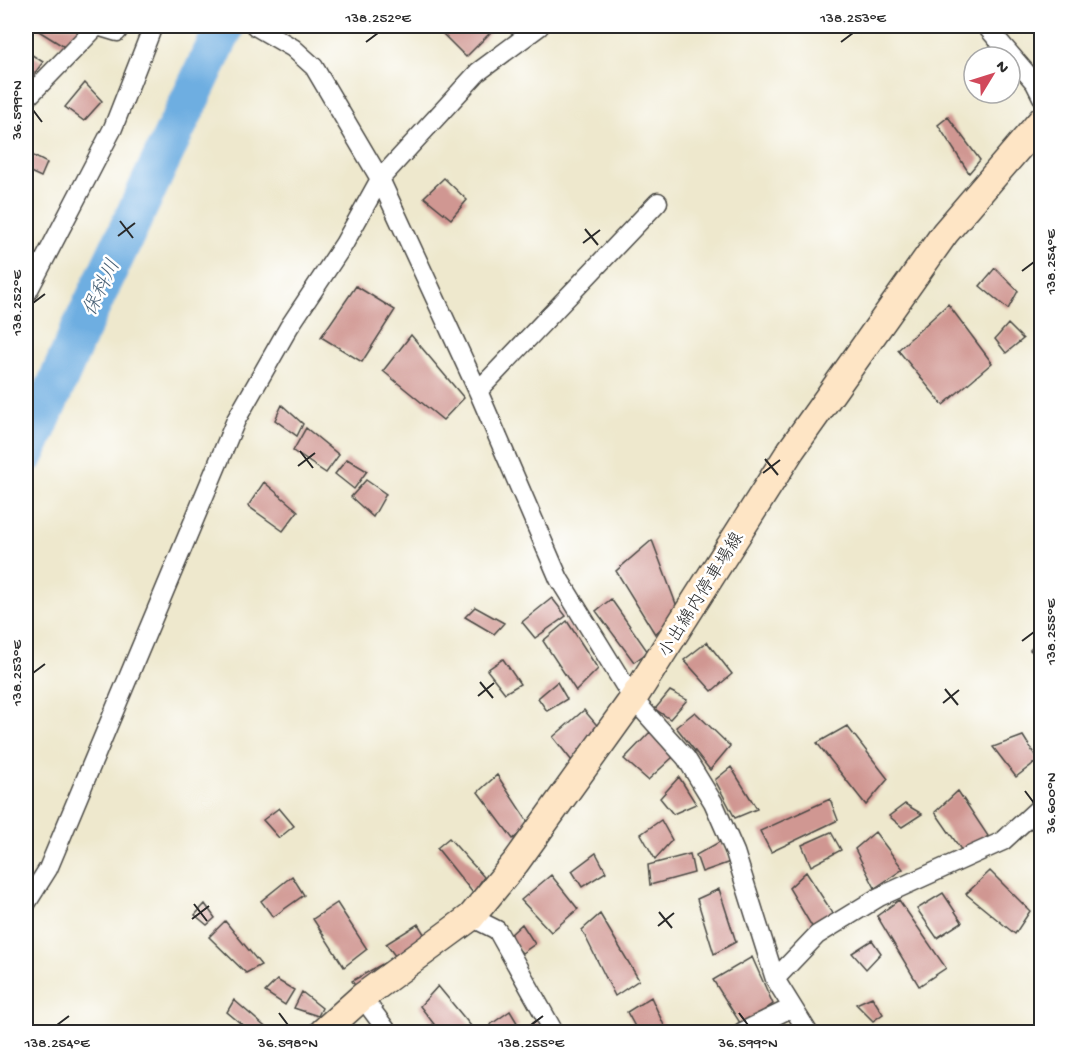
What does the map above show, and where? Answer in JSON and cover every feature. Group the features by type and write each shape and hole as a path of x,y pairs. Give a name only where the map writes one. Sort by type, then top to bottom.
{"main road":[{"name":"小出綿内停車場線","path":"323,1032 362,997 471,917 516,862 633,699 798,440 945,233 1041,120"}],"street":[{"path":"26,99 97,26 117,32 121,26"},
{"path":"26,295 113,128 153,26"},
{"path":"255,26 279,39 314,67 380,179 478,391 559,579 633,699 686,758 713,802 735,852 775,979 808,1032"},
{"path":"26,904 48,869 236,420 289,327 344,244 380,179 478,72 540,26"},
{"path":"986,26 1035,83 1041,97"},
{"path":"478,391 658,202"},
{"path":"775,979 818,935 879,897 1003,840 1041,805"},
{"path":"471,917 497,930 554,1032"},
{"path":"362,997 388,1032"},
{"path":"742,1032 791,1008"}],"building":[{"path":"36,26 87,26 66,48 34,28"},
{"path":"435,26 497,26 466,57"},
{"path":"26,51 43,62 26,85"},
{"path":"85,83 102,101 84,121 65,107"},
{"path":"948,117 980,160 969,173 938,125"},
{"path":"26,152 47,163 41,177 26,170"},
{"path":"444,178 467,200 451,219 424,197"},
{"path":"995,268 1018,291 1008,309 980,286"},
{"path":"356,286 395,310 362,362 321,337"},
{"path":"948,304 992,363 943,405 898,350"},
{"path":"1008,324 1023,339 1006,353 995,339"},
{"path":"411,335 464,398 443,420 383,371"},
{"path":"282,405 303,424 297,436 275,420"},
{"path":"306,428 339,455 326,473 293,451"},
{"path":"347,459 367,471 354,489 335,474"},
{"path":"366,480 386,494 373,517 351,497"},
{"path":"264,482 298,511 283,531 248,506"},
{"path":"652,540 679,612 655,634 616,571"},
{"path":"552,598 566,616 535,638 522,622"},
{"path":"611,599 648,652 634,662 596,611"},
{"path":"475,607 504,623 494,634 465,617"},
{"path":"567,621 598,669 576,691 543,641"},
{"path":"1042,638 1042,660 1030,650"},
{"path":"707,642 732,674 712,691 684,660"},
{"path":"503,659 520,684 505,693 487,670"},
{"path":"557,682 567,699 547,711 538,698"},
{"path":"670,691 687,700 670,719 655,709"},
{"path":"584,710 601,730 572,761 553,737"},
{"path":"695,712 730,746 710,770 676,727"},
{"path":"847,726 888,779 866,805 817,743"},
{"path":"650,732 673,757 648,780 624,759"},
{"path":"1023,736 1038,760 1016,777 993,747"},
{"path":"731,767 757,809 735,818 715,780"},
{"path":"497,775 530,825 513,839 478,792"},
{"path":"679,777 696,804 673,814 660,798"},
{"path":"958,791 988,836 964,854 935,812"},
{"path":"830,799 838,820 771,852 760,831"},
{"path":"905,804 922,814 902,827 889,816"},
{"path":"279,808 294,826 279,838 263,820"},
{"path":"661,820 672,840 655,859 641,834"},
{"path":"831,832 841,850 811,866 802,845"},
{"path":"875,832 903,869 875,888 855,849"},
{"path":"449,838 484,877 473,893 437,848"},
{"path":"721,841 730,862 702,872 696,855"},
{"path":"596,853 606,872 582,887 572,871"},
{"path":"690,854 694,873 650,885 648,865"},
{"path":"990,871 1030,911 1015,934 966,894"},
{"path":"806,872 836,918 814,930 789,888"},
{"path":"551,875 578,909 551,932 521,900"},
{"path":"292,876 304,895 273,917 261,901"},
{"path":"719,889 736,942 714,954 697,899"},
{"path":"943,893 962,922 937,938 917,909"},
{"path":"899,900 946,968 919,986 877,916"},
{"path":"337,903 367,949 344,967 313,919"},
{"path":"205,904 215,918 207,925 195,915"},
{"path":"600,914 639,980 615,996 582,930"},
{"path":"225,921 261,965 246,973 209,937"},
{"path":"418,924 429,942 399,961 386,944"},
{"path":"522,924 535,944 522,953 508,937"},
{"path":"872,940 881,953 866,969 852,953"},
{"path":"752,957 773,1004 742,1026 713,980"},
{"path":"384,963 387,972 360,993 352,981"},
{"path":"277,980 294,990 285,1005 265,992"},
{"path":"438,986 476,1032 440,1032 420,1006"},
{"path":"302,992 322,1008 318,1016 294,1008"},
{"path":"651,997 667,1032 638,1032 627,1012"},
{"path":"872,997 883,1014 873,1021 856,1004"},
{"path":"234,1000 271,1032 251,1032 227,1012"},
{"path":"510,1011 519,1026 508,1032 494,1032 490,1025"},
{"path":"537,1020 544,1032 521,1032"}],"waterway":[{"name":"保科川","path":"26,454 79,332 225,26"}]}
